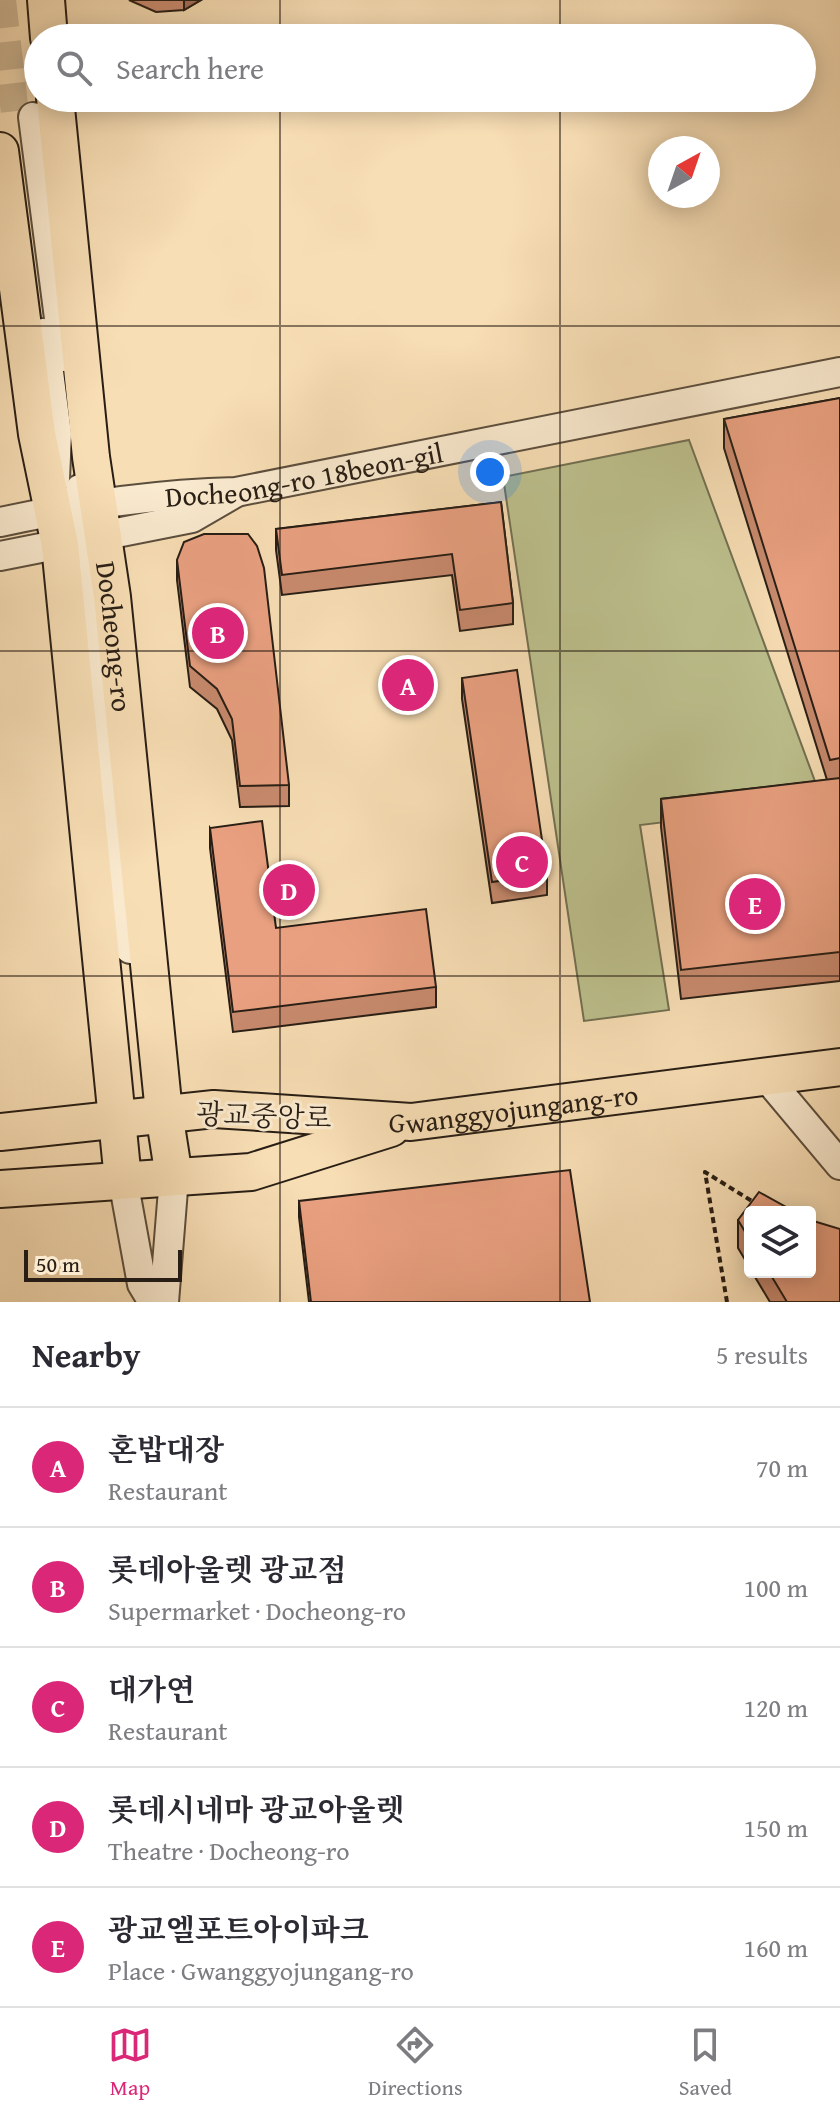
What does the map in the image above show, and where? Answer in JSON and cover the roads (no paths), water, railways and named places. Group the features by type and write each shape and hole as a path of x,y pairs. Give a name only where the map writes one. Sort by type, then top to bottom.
{"main road":[{"path":"46,0 48,24"},
{"name":"Docheong-ro","path":"26,122 37,434 78,506"},
{"name":"Docheong-ro","path":"26,122 81,542 112,597 164,1113 174,1177"},
{"path":"81,542 123,1180"},
{"name":"Gwanggyojungang-ro","path":"0,1189 251,1172 411,1122 840,1067"},
{"name":"광교중앙로","path":"117,1117 214,1109 411,1122"},
{"path":"0,1132 117,1117"}],"street":[{"name":"Docheong-ro 18beon-gil","path":"0,522 78,506 167,493 236,492 840,372"},
{"path":"0,556 192,518 236,492"},
{"path":"767,1078 840,1165"},
{"path":"164,1302 174,1177"},
{"path":"123,1180 142,1284 153,1302"}],"tunnel":[{"path":"2,0 16,122"}],"place":[{"name":"롯데아울렛 광교점","path":"218,633"},
{"name":"혼밥대장","path":"408,685"},
{"name":"대가연","path":"522,862"},
{"name":"롯데시네마 광교아울렛","path":"289,890"},
{"name":"광교엘포트아이파크","path":"755,904"}]}
